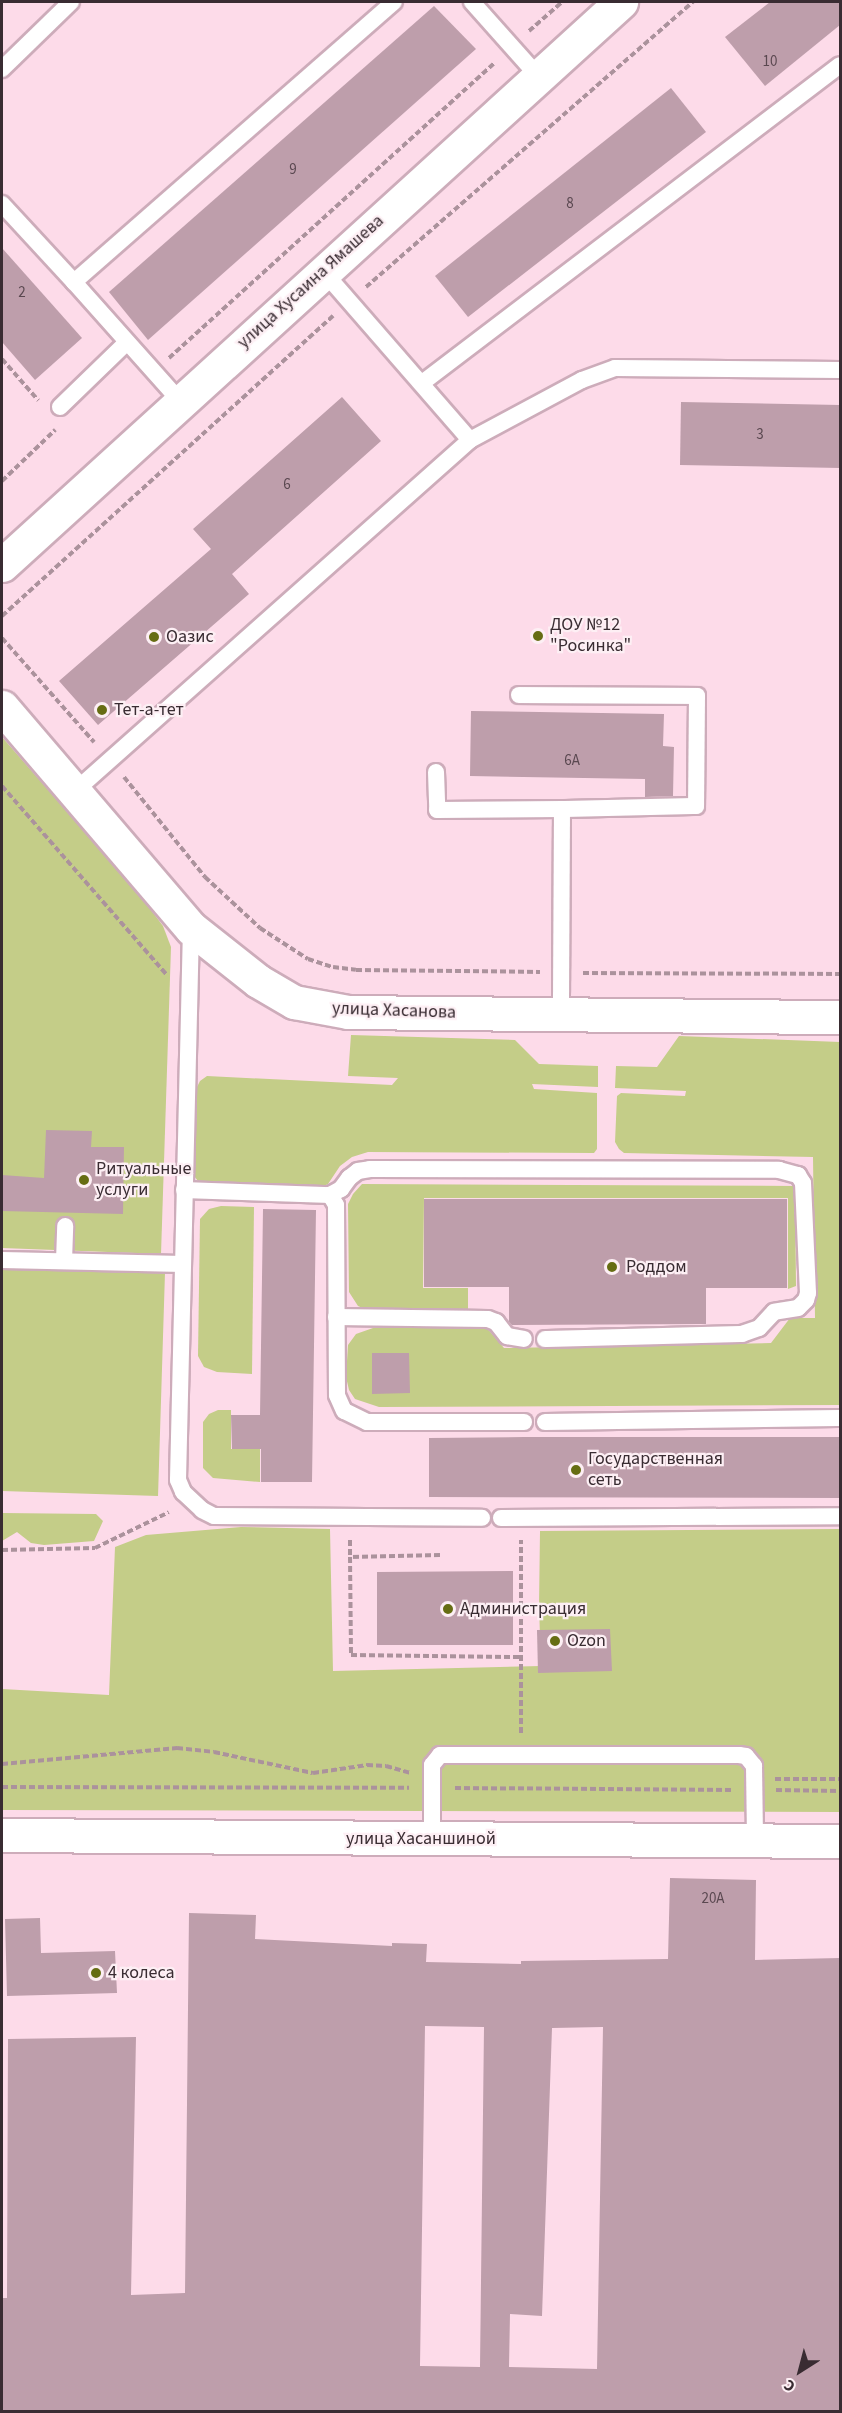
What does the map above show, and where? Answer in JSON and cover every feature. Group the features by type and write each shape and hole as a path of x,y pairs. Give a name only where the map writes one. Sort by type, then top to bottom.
{"street":[{"name":"улица Хусаина Ямашева","path":"2,565 621,2"},
{"name":"улица Хасанова","path":"2,707 191,928 258,981 306,1006 348,1012 840,1017"},
{"name":"улица Хасаншиной","path":"2,1835 840,1841"}],"lane":[{"path":"2,69 71,2"},
{"path":"74,282 394,2"},
{"path":"472,2 538,76"},
{"path":"422,383 840,65"},
{"path":"2,204 180,401"},
{"path":"323,271 470,440"},
{"path":"53,408 127,342"},
{"path":"75,791 470,440 582,380 615,368 840,370"},
{"path":"436,772 437,810 696,806 697,696 519,695"},
{"path":"561,1015 562,809"},
{"path":"191,928 178,1480 190,1501 214,1516 482,1518"},
{"path":"184,1190 330,1195 341,1189 358,1171 370,1169 779,1170 798,1175 803,1183 808,1293 806,1300 798,1308 774,1312 759,1328 742,1334 545,1339"},
{"path":"330,1195 336,1205 337,1395 345,1411 367,1422 524,1422"},
{"path":"64,1261 65,1226"},
{"path":"2,1260 183,1264"},
{"path":"336,1317 488,1319 496,1322 507,1336 524,1339"},
{"path":"545,1422 840,1418"},
{"path":"501,1518 840,1516"},
{"path":"432,1839 434,1760 446,1754 746,1756 754,1766 755,1840"}],"path":[{"path":"154,372 562,2"},
{"path":"2,359 53,408"},
{"path":"2,481 60,424"},
{"path":"2,638 111,760 205,877 260,928 308,958 333,967 356,970 840,974"},
{"path":"2,786 176,984"},
{"path":"2,1550 95,1548 190,1501"},
{"path":"521,1755 522,1517"},
{"path":"440,1556 350,1557 351,1655 521,1657"}],"green space":[{"path":"2,737 136,890 163,926 171,947 161,1254 2,1248"},
{"path":"351,1035 515,1040 539,1064 598,1066 598,1087 532,1084 534,1089 597,1093 597,1149 594,1153 368,1152 352,1157 340,1166 328,1184 324,1186 204,1184 198,1181 194,1176 196,1089 200,1081 207,1076 392,1085 398,1078 348,1076"},
{"path":"679,1036 840,1042 840,1405 379,1407 355,1399 349,1390 346,1377 348,1345 356,1334 373,1328 487,1328 504,1348 771,1343 790,1318 815,1318 813,1157 624,1153 615,1142 617,1096 621,1093 685,1096 686,1091 615,1088 616,1066 657,1067"},
{"path":"362,1184 795,1186 796,1286 788,1289 788,1198 424,1198 423,1288 468,1288 468,1313 372,1312 358,1306 349,1292 348,1204"},
{"path":"221,1206 254,1207 252,1374 217,1372 204,1367 198,1356 200,1219 209,1209"},
{"path":"2,1269 165,1273 158,1496 2,1491"},
{"path":"218,1410 231,1410 231,1449 260,1449 260,1482 213,1478 203,1468 203,1422 209,1414"},
{"path":"2,1513 96,1514 103,1521 94,1541 44,1545 31,1543 17,1532 2,1541"},
{"path":"241,1527 330,1529 333,1671 541,1666 540,1531 840,1529 840,1812 2,1810 2,1689 109,1695 115,1547 146,1535"}],"building":[{"path":"770,2 840,2 840,25 765,86 725,37"},
{"path":"434,6 476,49 148,340 109,292"},
{"path":"671,88 706,132 468,317 435,276"},
{"path":"2,248 82,338 35,380 2,342"},
{"path":"342,397 381,441 232,574 249,594 98,725 59,681 211,549 193,529"},
{"path":"681,402 840,405 840,468 680,465"},
{"path":"471,711 664,714 663,746 674,747 673,796 645,797 645,779 470,776"},
{"name":"Ритуальные услуги","path":"46,1130 92,1131 91,1147 124,1147 123,1214 2,1211 2,1175 44,1178"},
{"path":"424,1199 787,1199 787,1288 706,1288 706,1324 512,1325 509,1322 509,1287 424,1287"},
{"path":"263,1209 316,1210 312,1482 261,1482 261,1449 232,1449 231,1415 260,1415"},
{"path":"372,1353 409,1353 410,1393 372,1394"},
{"path":"840,1437 840,1498 429,1497 429,1438"},
{"path":"513,1571 513,1645 377,1645 377,1572"},
{"path":"610,1629 612,1671 538,1673 537,1630"},
{"path":"670,1878 756,1880 755,1960 840,1958 840,2412 2,2412 2,2298 7,2298 8,2039 136,2037 131,2295 185,2293 189,1913 256,1915 255,1939 392,1946 392,1943 427,1944 426,1962 521,1964 521,1961 668,1959","holes":["425,2026 484,2027 480,2367 420,2366","603,2027 597,2369 509,2367 510,2314 542,2316 552,2028"]},
{"path":"40,1918 41,1953 115,1951 117,1993 7,1996 5,1919"}],"place":[{"name":"ДОУ №12 \"Росинка\"","path":"538,636"},
{"name":"Оазис","path":"154,637"},
{"name":"Тет-а-тет","path":"102,710"},
{"name":"Ритуальные услуги","path":"84,1180"},
{"name":"Роддом","path":"612,1267"},
{"name":"Государственная сеть","path":"576,1470"},
{"name":"Администрация","path":"448,1609"},
{"name":"Ozon","path":"555,1641"},
{"name":"4 колеса","path":"96,1973"}]}
